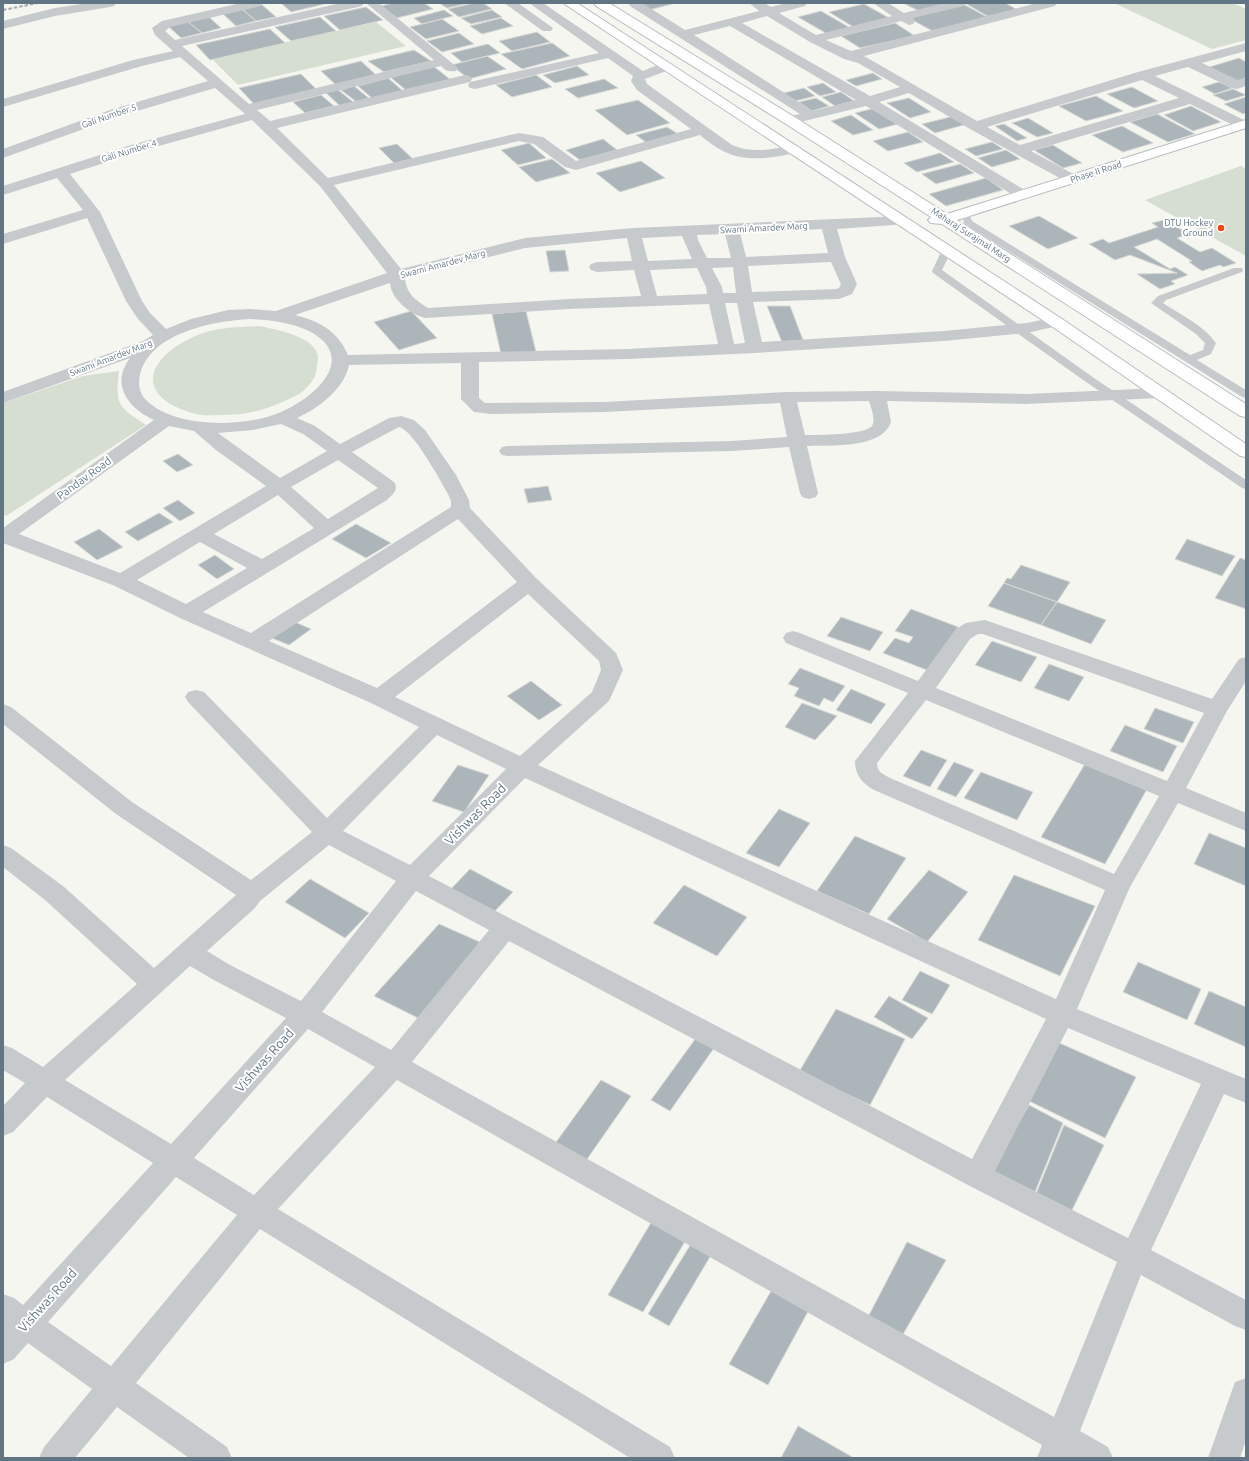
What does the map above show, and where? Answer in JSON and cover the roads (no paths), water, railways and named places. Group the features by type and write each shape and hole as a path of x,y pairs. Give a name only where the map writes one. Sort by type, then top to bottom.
{"main road":[{"path":"570,3 1056,322 1246,452"},
{"name":"Maharaj Surajmal Marg","path":"600,3 694,62 791,120 1246,412"},
{"name":"Phase II Road","path":"903,221 946,219 1245,124"}],"street":[{"path":"3,25 55,12 110,3"},
{"path":"257,3 174,21 158,28 159,32 252,112 324,184 397,275 398,287 401,292 420,311 425,313 569,304 746,299 843,293 846,291 849,284 836,257 828,225"},
{"path":"3,103 138,63 178,48 358,3"},
{"path":"267,126 465,79 372,3"},
{"path":"510,3 560,37"},
{"path":"535,3 641,75"},
{"path":"634,3 811,115"},
{"path":"755,3 814,39 849,56 863,60 975,126 1072,179"},
{"path":"685,34 801,3"},
{"path":"879,3 934,35"},
{"path":"814,39 960,3"},
{"path":"1013,3 1026,10"},
{"path":"849,56 934,35 1051,3"},
{"path":"732,22 868,101 1023,195"},
{"path":"975,126 1143,75 1246,47"},
{"path":"579,49 591,58"},
{"path":"475,85 610,54"},
{"path":"694,62 719,56"},
{"name":"Gali Number 4","path":"3,192 60,172 252,112 443,62"},
{"path":"1191,63 1237,85 1246,82"},
{"path":"667,66 641,75 638,81 642,87 736,153 758,155 794,149"},
{"path":"1143,75 1245,124"},
{"name":"Gali Number 5","path":"3,154 115,114 217,83"},
{"path":"791,120 868,101 911,88"},
{"path":"1019,150 1191,99"},
{"path":"324,184 519,137 538,140 570,164 576,166 702,130"},
{"path":"60,172 93,212 114,256 122,278 144,316 156,341 139,355 133,365 129,378 130,388 135,399 147,411 166,420 200,427 216,428 250,425 283,418 311,404 333,383 341,360 334,343 322,332 298,320 277,316"},
{"path":"3,239 93,212"},
{"name":"Swami Amardev Marg","path":"3,398 156,341 197,322 228,315 250,314 277,316 397,275 525,244 633,233 689,232 903,221"},
{"path":"732,229 740,262 747,316 755,348"},
{"path":"689,232 690,240 714,286 727,349"},
{"path":"633,233 650,302"},
{"path":"597,267 836,257"},
{"path":"341,360 628,354 755,348 944,336 1016,329 1056,322"},
{"path":"470,357 470,399 480,408 491,409 604,407 787,397 876,396 1026,399 1160,393"},
{"path":"508,450 732,446 861,437 876,432 881,427 883,420 876,396"},
{"path":"787,397 809,493"},
{"path":"187,613 380,496 387,490 387,486 340,451 309,430 283,418"},
{"name":"Pandav Road","path":"4,536 166,420"},
{"path":"122,581 340,451 395,422 409,424 416,430 444,472 460,500 460,509 254,641"},
{"path":"200,427 222,446 280,486 326,528"},
{"name":"Vishwas Road","path":"3,1349 14,1316 173,1161 305,1015 412,878 522,767 601,696 612,670 610,658 529,583 460,509"},
{"path":"200,534 261,567"},
{"path":"4,536 122,581 187,613 254,641 379,698 522,767 1062,1014 1246,1091"},
{"path":"379,698 529,583"},
{"path":"1119,886 869,777 865,770 866,761 922,691 963,634 975,626 985,627 1217,709"},
{"path":"793,638 1246,822"},
{"path":"978,1176 1062,1014 1119,886 1172,793 1217,709 1246,664"},
{"path":"196,697 327,833 1246,1316"},
{"path":"3,712 124,808 243,887 251,894"},
{"path":"3,1124 44,1082 245,902 251,894 327,833 434,725"},
{"path":"3,854 54,893 153,983"},
{"path":"55,1458 256,1212 394,1065 506,927"},
{"path":"188,952 221,972 305,1015 394,1065 1057,1448 1097,1458"},
{"path":"3,1056 659,1458"},
{"path":"1057,1448 1134,1256 1217,1079"},
{"path":"14,1316 216,1458"},
{"path":"1224,1458 1246,1393"}],"lane":[{"path":"965,213 968,222 1246,395"},
{"path":"947,250 937,271 1016,329 1111,395 1246,485"},
{"path":"1190,359 1207,352 1211,343 1200,332 1156,303 1162,298 1238,270"}],"railway":[{"path":"3,10 38,3"}],"place":[{"name":"DTU Hockey Ground","path":"1221,228"}]}
